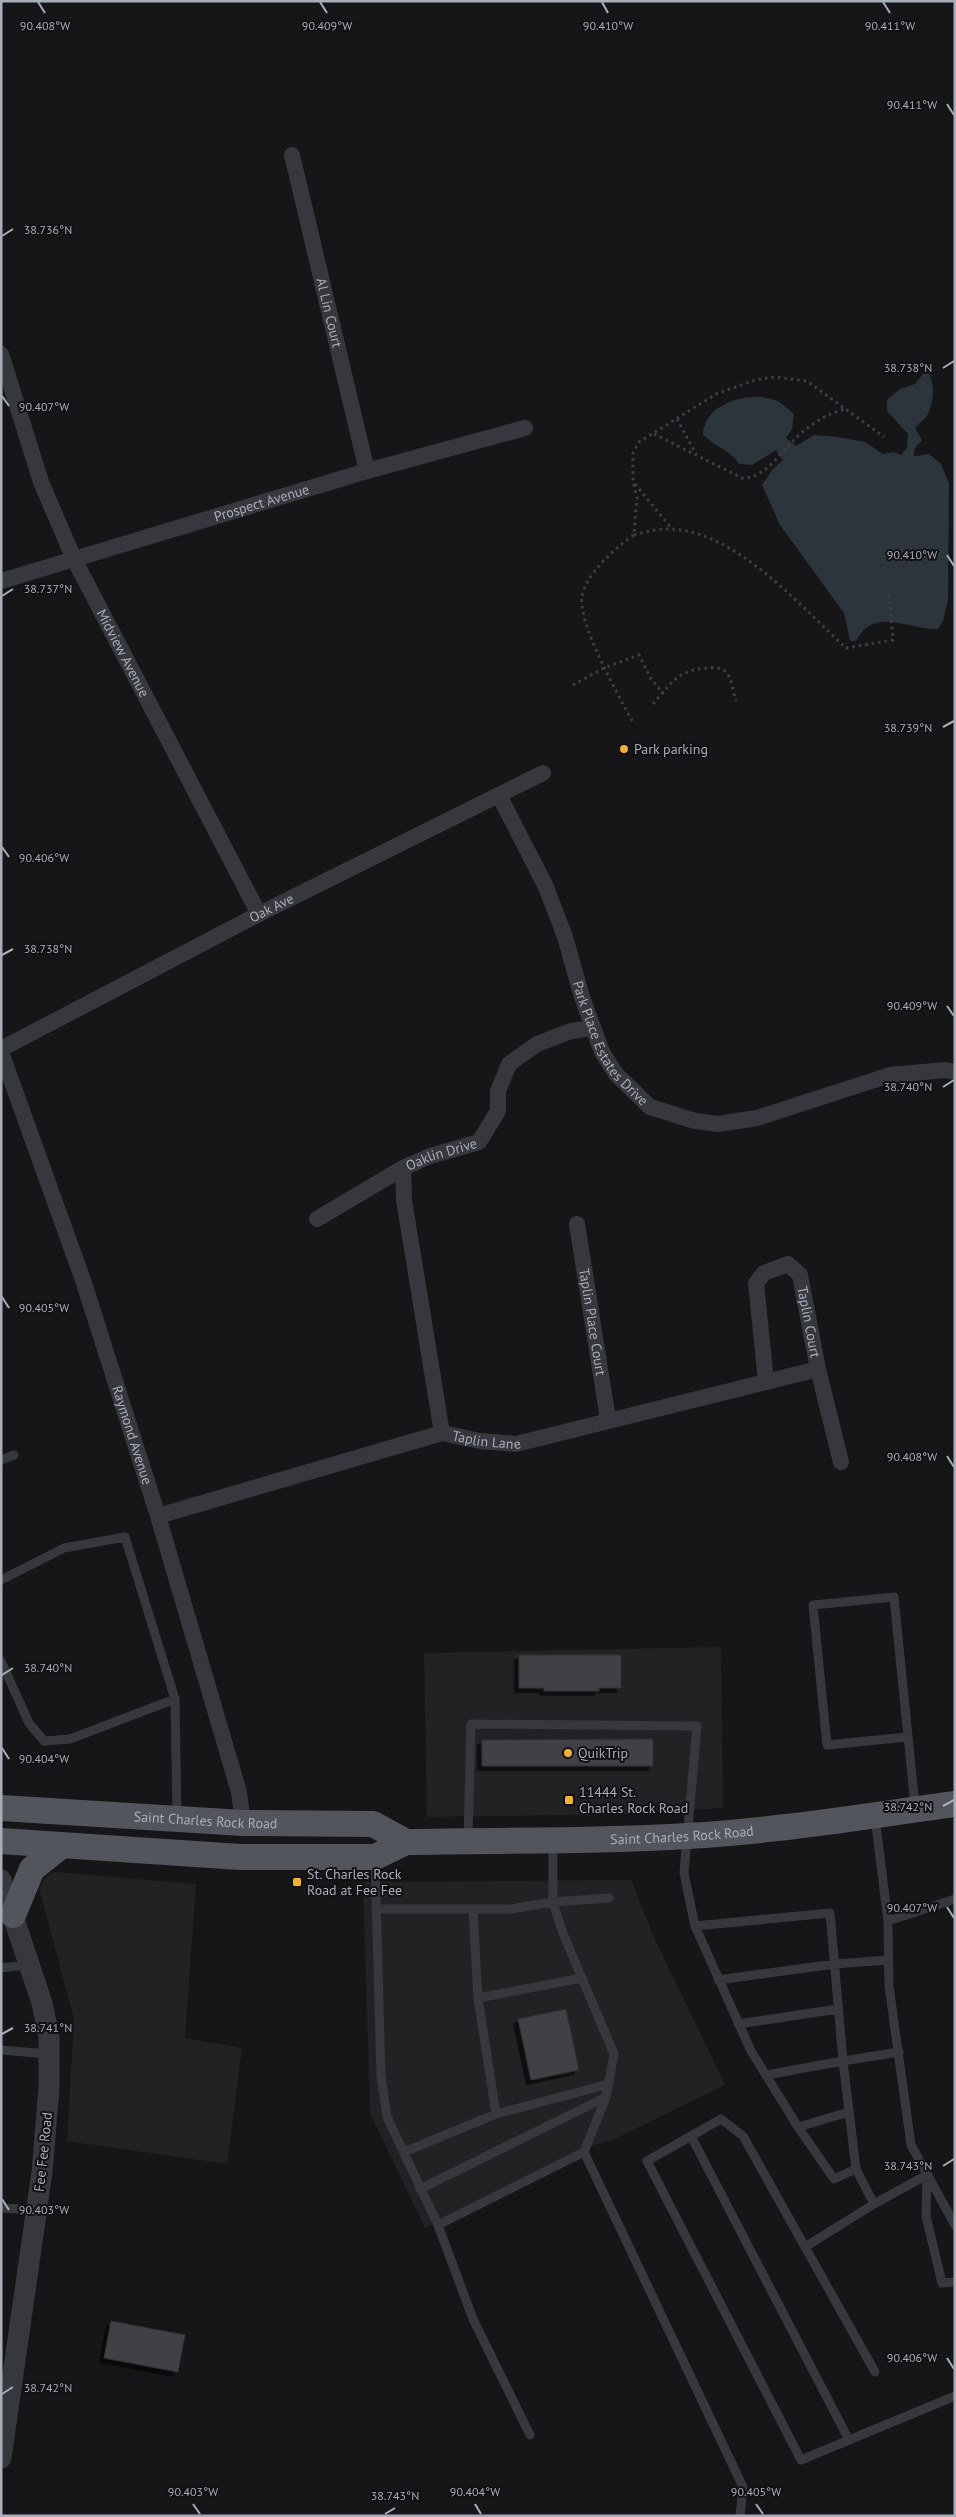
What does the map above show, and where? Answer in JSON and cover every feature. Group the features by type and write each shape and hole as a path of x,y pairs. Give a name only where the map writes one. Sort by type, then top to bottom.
{"main road":[{"name":"Saint Charles Rock Road","path":"1,1842 240,1857 375,1857 406,1842 688,1836 745,1832 955,1804"},
{"name":"Saint Charles Rock Road","path":"1,1808 243,1823 373,1824 406,1842"},
{"path":"13,1915 32,1868 61,1846"}],"street":[{"name":"Al Lin Court","path":"292,155 367,471"},
{"name":"Midview Avenue","path":"1,354 41,482 74,559 259,914"},
{"name":"Prospect Avenue","path":"1,581 367,471 525,428"},
{"name":"Oak Ave","path":"1,1050 259,914 543,772"},
{"name":"Park Place Estates Drive","path":"499,795 546,887 565,937 582,998 602,1052 616,1074 650,1107 695,1121 718,1124 756,1118 890,1075 946,1070 955,1072"},
{"name":"Oaklin Drive","path":"442,1433 404,1200 403,1168 430,1156 478,1142 498,1111 498,1091 509,1064 537,1044 572,1030 593,1028"},
{"name":"Raymond Avenue","path":"1,1050 83,1280 158,1516 239,1792 243,1823"},
{"path":"317,1219 403,1168"},
{"name":"Taplin Place Court","path":"577,1224 608,1419"},
{"name":"Taplin Court","path":"766,1382 756,1283 764,1273 773,1268 788,1264 800,1275 818,1369 840,1462"},
{"name":"Taplin Lane","path":"158,1516 442,1433 480,1441 516,1444 608,1419 818,1369"},
{"name":"Fee Fee Road","path":"1,1880 31,1965 49,2037 50,2054 46,2131 1,2458"}],"lane":[{"path":"1,1460 14,1455"},
{"path":"1,1580 64,1548 125,1537 175,1699 177,1820"},
{"path":"907,1737 827,1745 813,1605 894,1596 915,1809"},
{"path":"1,1661 29,1723 44,1741 70,1739 175,1699"},
{"path":"468,1841 471,1724 697,1726 684,1873 695,1926 751,2051 798,2127 834,2179 856,2169"},
{"path":"875,1814 888,1920 889,1986 911,2145 955,2225"},
{"path":"438,2225 584,2152 606,2097 614,2054 553,1902 553,1840"},
{"path":"375,1857 380,2076 388,2117 438,2225 473,2319 530,2435"},
{"path":"376,1909 511,1909 553,1902 609,1898"},
{"path":"888,1920 955,1899"},
{"path":"473,1909 478,1998 496,2114"},
{"path":"695,1926 830,1912 843,2061 856,2169 874,2204"},
{"path":"718,1980 834,1964 888,1960"},
{"path":"1,1968 31,1965"},
{"path":"478,1998 582,1978"},
{"path":"738,2024 838,2009"},
{"path":"1,2050 50,2054"},
{"path":"766,2075 899,2052"},
{"path":"404,2152 496,2114 609,2084"},
{"path":"420,2189 606,2097"},
{"path":"798,2127 849,2112"},
{"path":"875,2372 743,2136 721,2119 648,2160 801,2460 955,2396"},
{"path":"691,2136 849,2440"},
{"path":"584,2152 743,2486 740,2516"},
{"path":"805,2247 874,2204 927,2175"},
{"path":"927,2175 926,2216 942,2283 955,2282"},
{"path":"1,2208 36,2210"}],"path":[{"path":"634,535 637,497 633,482 633,453 639,442 716,394 756,380 774,377 807,381 884,437"},
{"path":"654,434 670,444 697,455 742,478 750,478 761,472 792,442 832,412 847,409"},
{"path":"677,419 697,455"},
{"path":"633,482 672,529"},
{"path":"632,721 604,668 586,621 582,595 606,557 617,546 634,535 672,529 708,538 745,558 846,648 893,640 889,595"},
{"path":"573,684 604,668 639,655 651,679 663,693"},
{"path":"653,704 672,680 685,671 713,667 725,671 730,680 736,701"}],"shaded area":[{"path":"926,370 933,386 933,392 927,416 915,428 922,440 915,448 914,456 929,454 941,464 949,483 948,600 943,621 938,629 927,629 894,622 873,624 864,630 856,641 850,641 844,613 780,525 762,485 773,469 783,460 776,450 752,465 739,464 736,459 703,434 706,423 711,414 730,402 753,397 764,398 777,401 794,414 792,429 786,438 796,446 814,435 865,442 883,454 894,452 901,455 907,448 908,434 887,411 887,400 900,389 915,384"},
{"name":"QuikTrip","path":"721,1647 723,1808 628,1814 427,1817 424,1653"},
{"path":"55,1872 196,1884 185,2038 242,2048 227,2164 67,2141 74,2019 39,1888 48,1875"},
{"path":"631,1880 652,1933 725,2085 613,2140 581,2149 425,2228 370,2113 363,1882"}],"building":[{"path":"519,1655 621,1655 621,1688 599,1688 599,1691 544,1691 544,1688 519,1688"},
{"name":"QuikTrip","path":"653,1739 653,1766 482,1766 482,1740"},
{"path":"566,2009 579,2070 531,2080 518,2019"},
{"path":"111,2321 185,2335 178,2372 104,2358"}],"place":[{"name":"Park parking","path":"624,749"},
{"name":"QuikTrip","path":"568,1753"},
{"name":"11444 St. Charles Rock Road","path":"569,1800"},
{"name":"St. Charles Rock Road at Fee Fee","path":"297,1882"}]}
